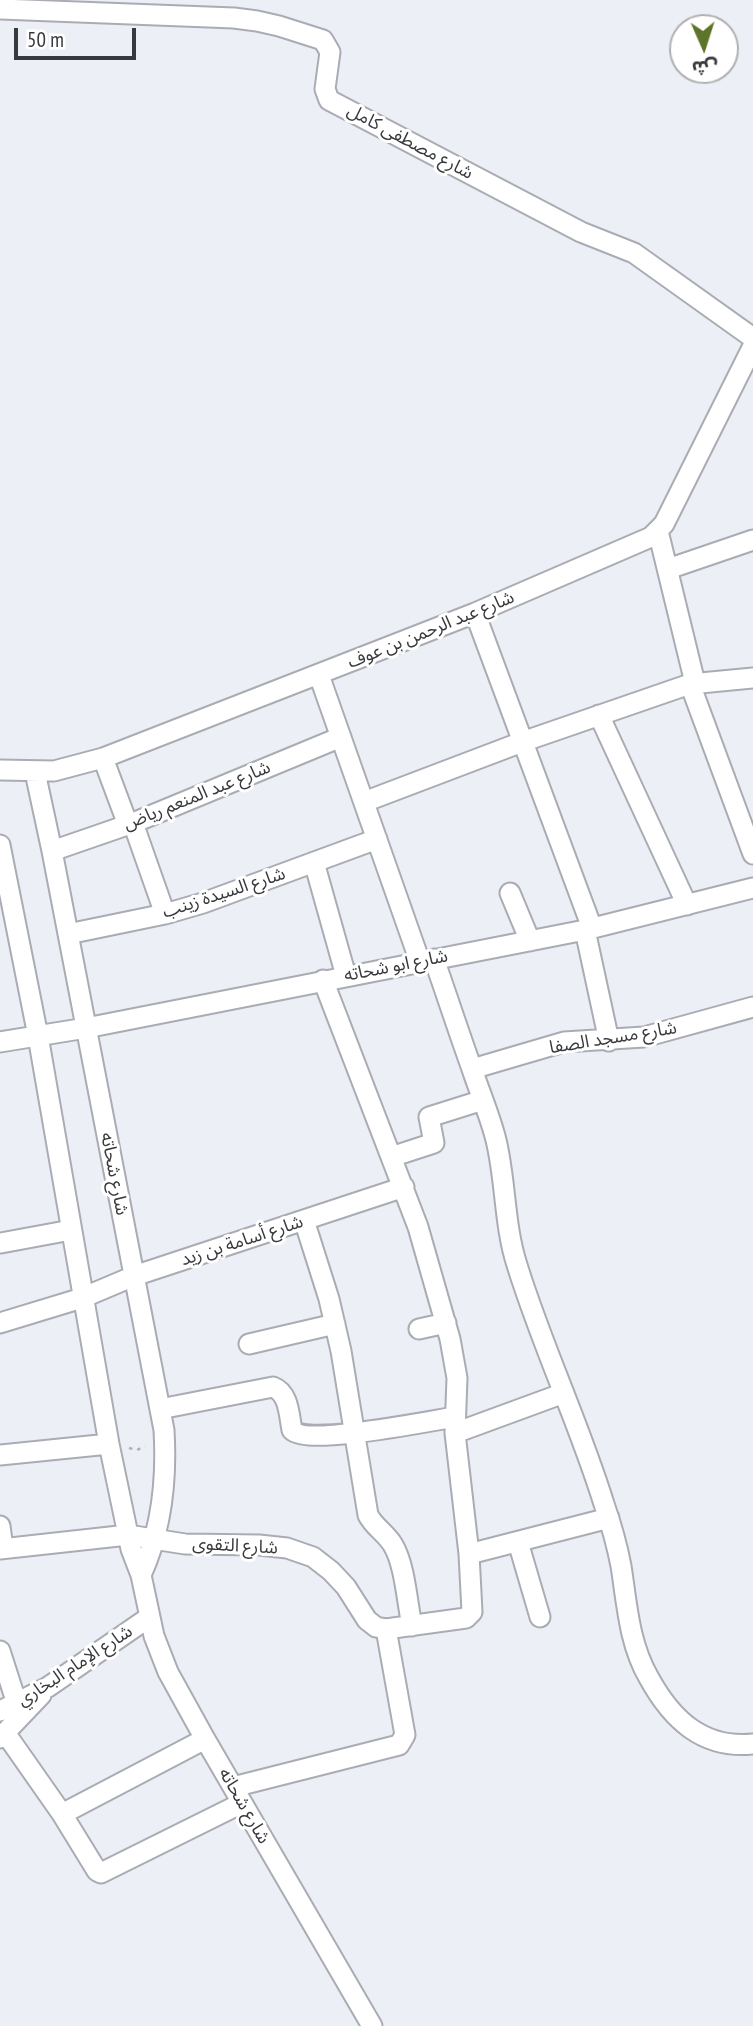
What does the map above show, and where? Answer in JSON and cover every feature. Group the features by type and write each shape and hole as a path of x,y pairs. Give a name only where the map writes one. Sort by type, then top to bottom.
{"street":[{"name":"شارع مصطفى كامل","path":"0,9 234,18 279,26 323,40 330,51 325,89 330,100 581,232 634,253 753,338"},
{"path":"753,346 658,531 692,683 753,855"},
{"name":"شارع عبد الرحمن بن عوف","path":"0,770 35,772 72,768 103,758 475,613 644,541 658,531"},
{"path":"668,569 753,540"},
{"path":"475,613 588,929 609,1041"},
{"path":"319,675 377,839 483,1100 502,1169 516,1265 589,1455 609,1518 620,1562 632,1636 642,1665 666,1705 699,1736 738,1746 753,1744"},
{"path":"364,802 523,742 692,683 753,678"},
{"path":"599,715 687,905"},
{"name":"شارع عبد المنعم رياض","path":"52,851 131,824 341,737"},
{"path":"103,758 165,914"},
{"name":"شارع شحاته","path":"35,772 164,1430 165,1481 162,1505 154,1539 141,1575"},
{"name":"شارع السيدة زينب","path":"68,934 165,914 241,890 377,839"},
{"name":"شارع شحاته","path":"0,845 38,1036 82,1298 117,1445 128,1535 141,1575 148,1618 168,1672 372,2026"},
{"path":"314,862 346,976"},
{"name":"شارع ابو شحاته","path":"0,1042 86,1028 530,941 753,888"},
{"path":"510,893 530,941"},
{"path":"48,1686 3,1736 62,1814 97,1871 101,1872 237,1795 399,1745 405,1735 386,1629 466,1618 471,1615 470,1554 455,1425 457,1378 446,1323 418,1227 323,980"},
{"name":"شارع مسجد الصفا","path":"472,1069 564,1042 609,1041 662,1033 753,1007"},
{"path":"391,1157 434,1143 429,1117 483,1100"},
{"name":"شارع أسامة بن زيد","path":"0,1323 82,1298 134,1276 404,1188"},
{"path":"304,1220 335,1324 368,1515 390,1540 398,1555 412,1626"},
{"path":"1,1243 71,1230"},
{"path":"419,1329 446,1323"},
{"path":"249,1344 335,1324"},
{"path":"160,1409 273,1387 285,1395 294,1433 355,1434 455,1425 564,1393"},
{"path":"0,1455 117,1445"},
{"path":"470,1554 609,1518"},
{"path":"0,1526 1,1548"},
{"name":"شارع التقوى","path":"1,1548 128,1535 214,1545 287,1548 313,1557 331,1571 346,1587 367,1620 376,1627 386,1629"},
{"path":"517,1542 540,1617"},
{"name":"شارع الإمام البخاري","path":"9,1708 48,1686 148,1618"},
{"path":"0,1651 9,1708"},
{"path":"62,1814 205,1739"}],"path":[{"path":"117,1445 137,1450 164,1430"}]}
